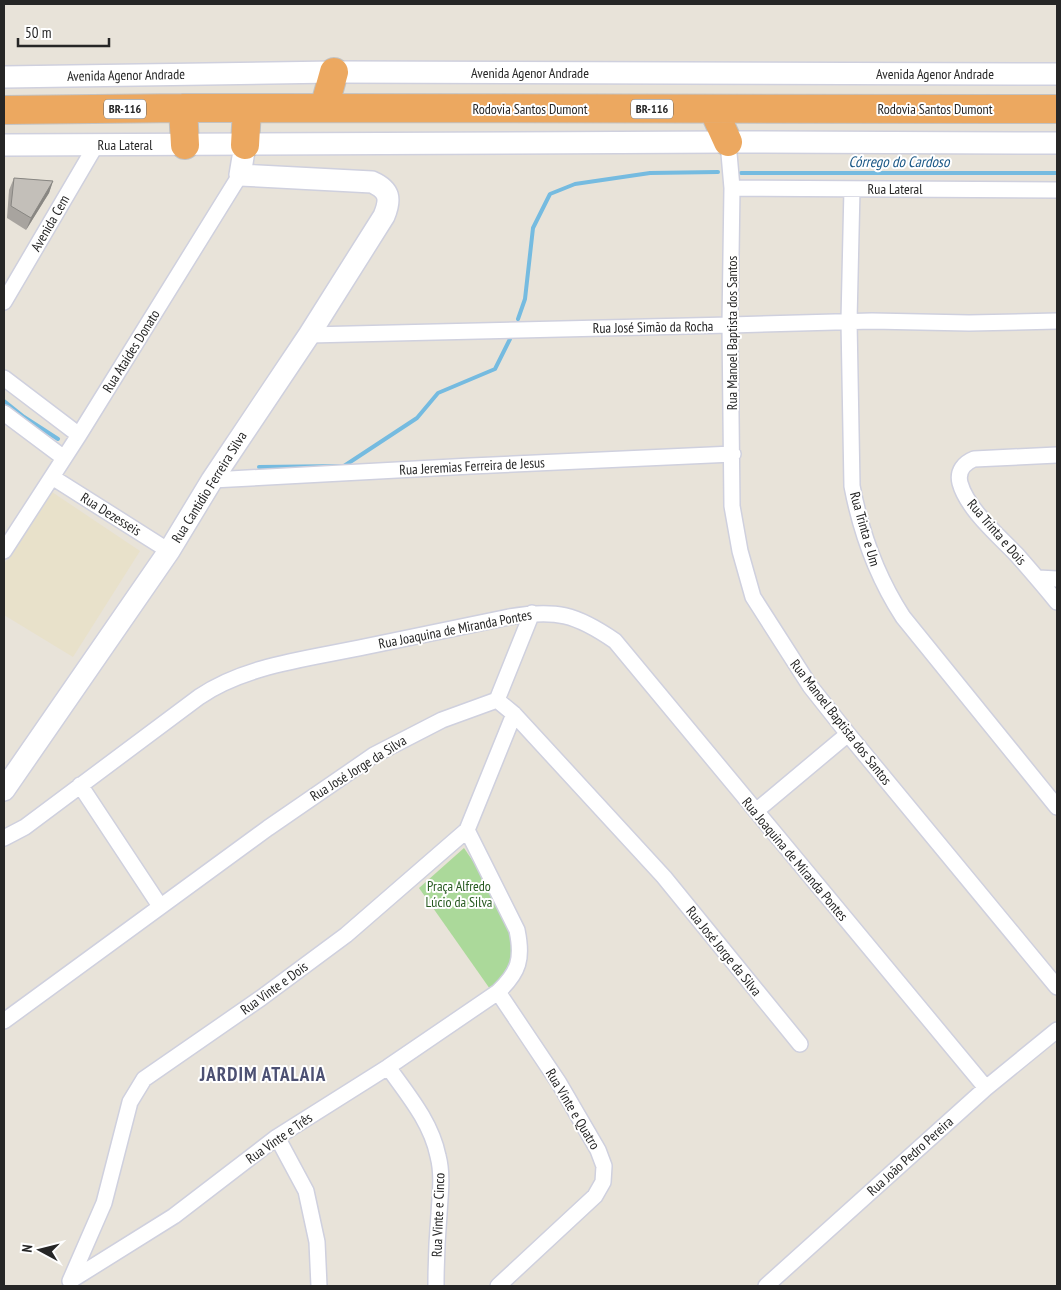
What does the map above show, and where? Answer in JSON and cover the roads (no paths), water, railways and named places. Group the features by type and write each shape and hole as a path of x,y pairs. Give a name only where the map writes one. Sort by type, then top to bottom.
{"highway":[{"path":"324,108 334,72"},
{"path":"184,108 185,145"},
{"name":"Rodovia Santos Dumont","path":"4,110 184,108 1057,109"},
{"path":"245,145 247,109"},
{"path":"712,109 728,142"}],"street":[{"name":"Avenida Agenor Andrade","path":"4,77 334,72 1057,74"},
{"path":"245,145 728,142 1057,143"},
{"name":"Rua Manoel Baptista dos Santos","path":"728,142 732,188 730,326 733,454 732,506 745,574 753,596 810,686 1057,987"},
{"name":"Rua Lateral","path":"4,145 245,145"},
{"name":"Avenida Cem","path":"4,302 96,145"},
{"name":"Rua Ataídes Donato","path":"4,551 240,175 245,145"},
{"name":"Rua Cantidio Ferreira Silva","path":"5,785 169,551 212,480 309,335 384,216 388,205 388,194 382,186 372,182 240,175"},
{"name":"Rua Lateral","path":"732,188 1057,190"},
{"name":"Rua Trinta e Um","path":"852,189 849,321 852,486 863,530 880,578 903,618 1057,807"},
{"name":"Rua José Simão da Rocha","path":"309,335 730,326 849,321 969,323 1057,321"},
{"path":"4,378 79,434"},
{"path":"4,413 64,458"},
{"name":"Rua Jeremias Ferreira de Jesus","path":"212,480 481,465 733,454"},
{"name":"Rua Trinta e Dois","path":"1057,455 974,459 966,462 961,471 960,480 969,503 1038,578 1057,602"},
{"name":"Rua Dezesseis","path":"52,477 169,551"},
{"path":"1038,578 1057,579"},
{"path":"497,700 532,613"},
{"name":"Rua Joaquina de Miranda Pontes","path":"4,838 25,827 213,687 239,676 304,659 532,613 572,617 615,641 986,1088"},
{"name":"Rua José Jorge da Silva","path":"4,1022 268,828 374,755 442,720 497,700 514,714 664,877 800,1044"},
{"name":"Rua Vinte e Dois","path":"67,1284 104,1203 130,1102 144,1079 261,998 346,935 467,830 514,714"},
{"path":"756,811 848,734"},
{"path":"80,785 160,906"},
{"path":"467,830 517,930 520,947 519,962 509,981 498,992"},
{"name":"Rua Vinte e Três","path":"67,1284 174,1216 278,1137 388,1067 498,992"},
{"name":"Rua Vinte e Quatro","path":"498,992 559,1083 598,1150 604,1166 603,1182 595,1196 498,1286"},
{"name":"Rua João Pedro Pereira","path":"766,1286 986,1088 1057,1030"},
{"name":"Rua Vinte e Cinco","path":"388,1067 416,1105 429,1129 439,1157 441,1184 436,1286"},
{"path":"278,1137 306,1191 317,1242 319,1286"}],"waterway":[{"name":"Córrego do Cardoso","path":"518,319 525,299 533,228 550,194 575,184 650,173 718,172"},
{"name":"Córrego do Cardoso","path":"741,173 1057,173"},
{"name":"Córrego do Cardoso","path":"259,467 344,466 417,418 438,393 495,369 510,339"},
{"name":"Córrego do Cardoso","path":"4,401 24,417 58,439"}],"district":[{"name":"JARDIM ATALAIA","path":"263,1074"}],"park label":[{"name":"Praça Alfredo Lúcio da Silva","path":"459,894"}]}
